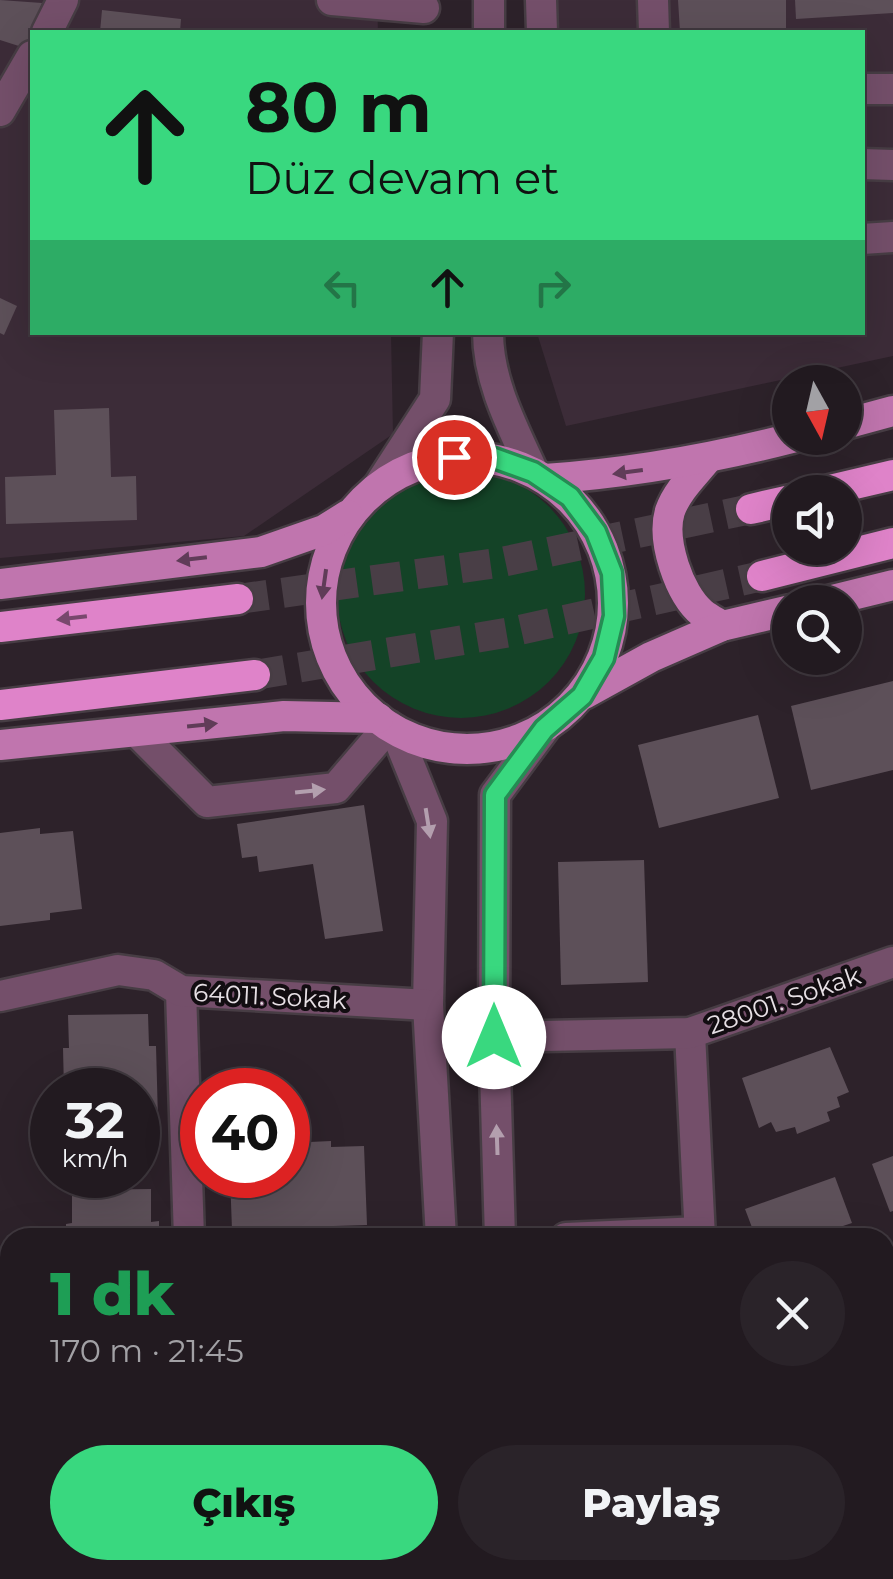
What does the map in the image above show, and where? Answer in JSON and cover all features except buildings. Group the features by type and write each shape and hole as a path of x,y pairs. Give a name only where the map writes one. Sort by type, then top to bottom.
{"highway":[{"path":"862,483 893,476"},
{"path":"751,509 772,504"},
{"path":"762,576 893,543"},
{"path":"0,626 238,599"},
{"path":"0,704 256,675"}],"main road":[{"path":"862,419 893,411"},
{"path":"539,476 621,473 707,460 772,443"},
{"path":"0,584 261,552 324,530 351,513 378,487 414,466 454,457 494,458 539,476 570,497 596,532 612,573 614,616 604,658 582,696"},
{"path":"707,460 669,513 668,550 679,580 699,612 722,626"},
{"path":"351,513 332,546 321,587 322,630 336,670 362,706 387,725 432,746 470,750 508,744 544,729 582,696 652,656 722,626 772,614"},
{"path":"862,592 893,584"},
{"path":"0,745 284,716 387,725"}],"street":[{"path":"48,30 62,0"},
{"path":"332,0 424,13"},
{"path":"489,0 489,30"},
{"path":"541,0 542,30"},
{"path":"652,0 654,30"},
{"path":"0,111 30,59"},
{"path":"865,89 893,89"},
{"path":"865,164 893,164"},
{"path":"865,240 893,237"},
{"path":"378,487 435,399 438,335"},
{"path":"488,335 488,351 503,406 539,476"},
{"path":"137,732 207,802 336,788 387,725 432,821 428,1005 440,1228"},
{"path":"500,1228 494,1037 495,795 544,729"},
{"name":"28001. Sokak","path":"494,1037 690,1033 893,962"},
{"name":"64011. Sokak","path":"0,996 118,970 154,975 181,992 428,1005"},
{"path":"181,992 189,1228"},
{"path":"690,1033 700,1228"}],"shaded area":[{"path":"0,0 377,0 378,30 30,30 30,335 391,335 393,434 244,536 0,558"},
{"path":"533,0 893,0 893,356 851,365 772,365 772,382 566,426 538,335 865,335 865,30 533,30"}],"green space":[{"path":"461,470 509,479 549,506 576,546 585,594 576,642 549,682 509,709 461,718 413,709 373,682 346,642 337,594 346,546 373,506 413,479"}],"tunnel":[{"path":"238,599 497,563 751,509"},
{"path":"255,675 511,632 762,576"}],"route":[{"path":"454,457 494,458 533,472 570,497 596,532 612,573 614,616 604,658 582,696 544,729 495,795 494,1037"}]}
